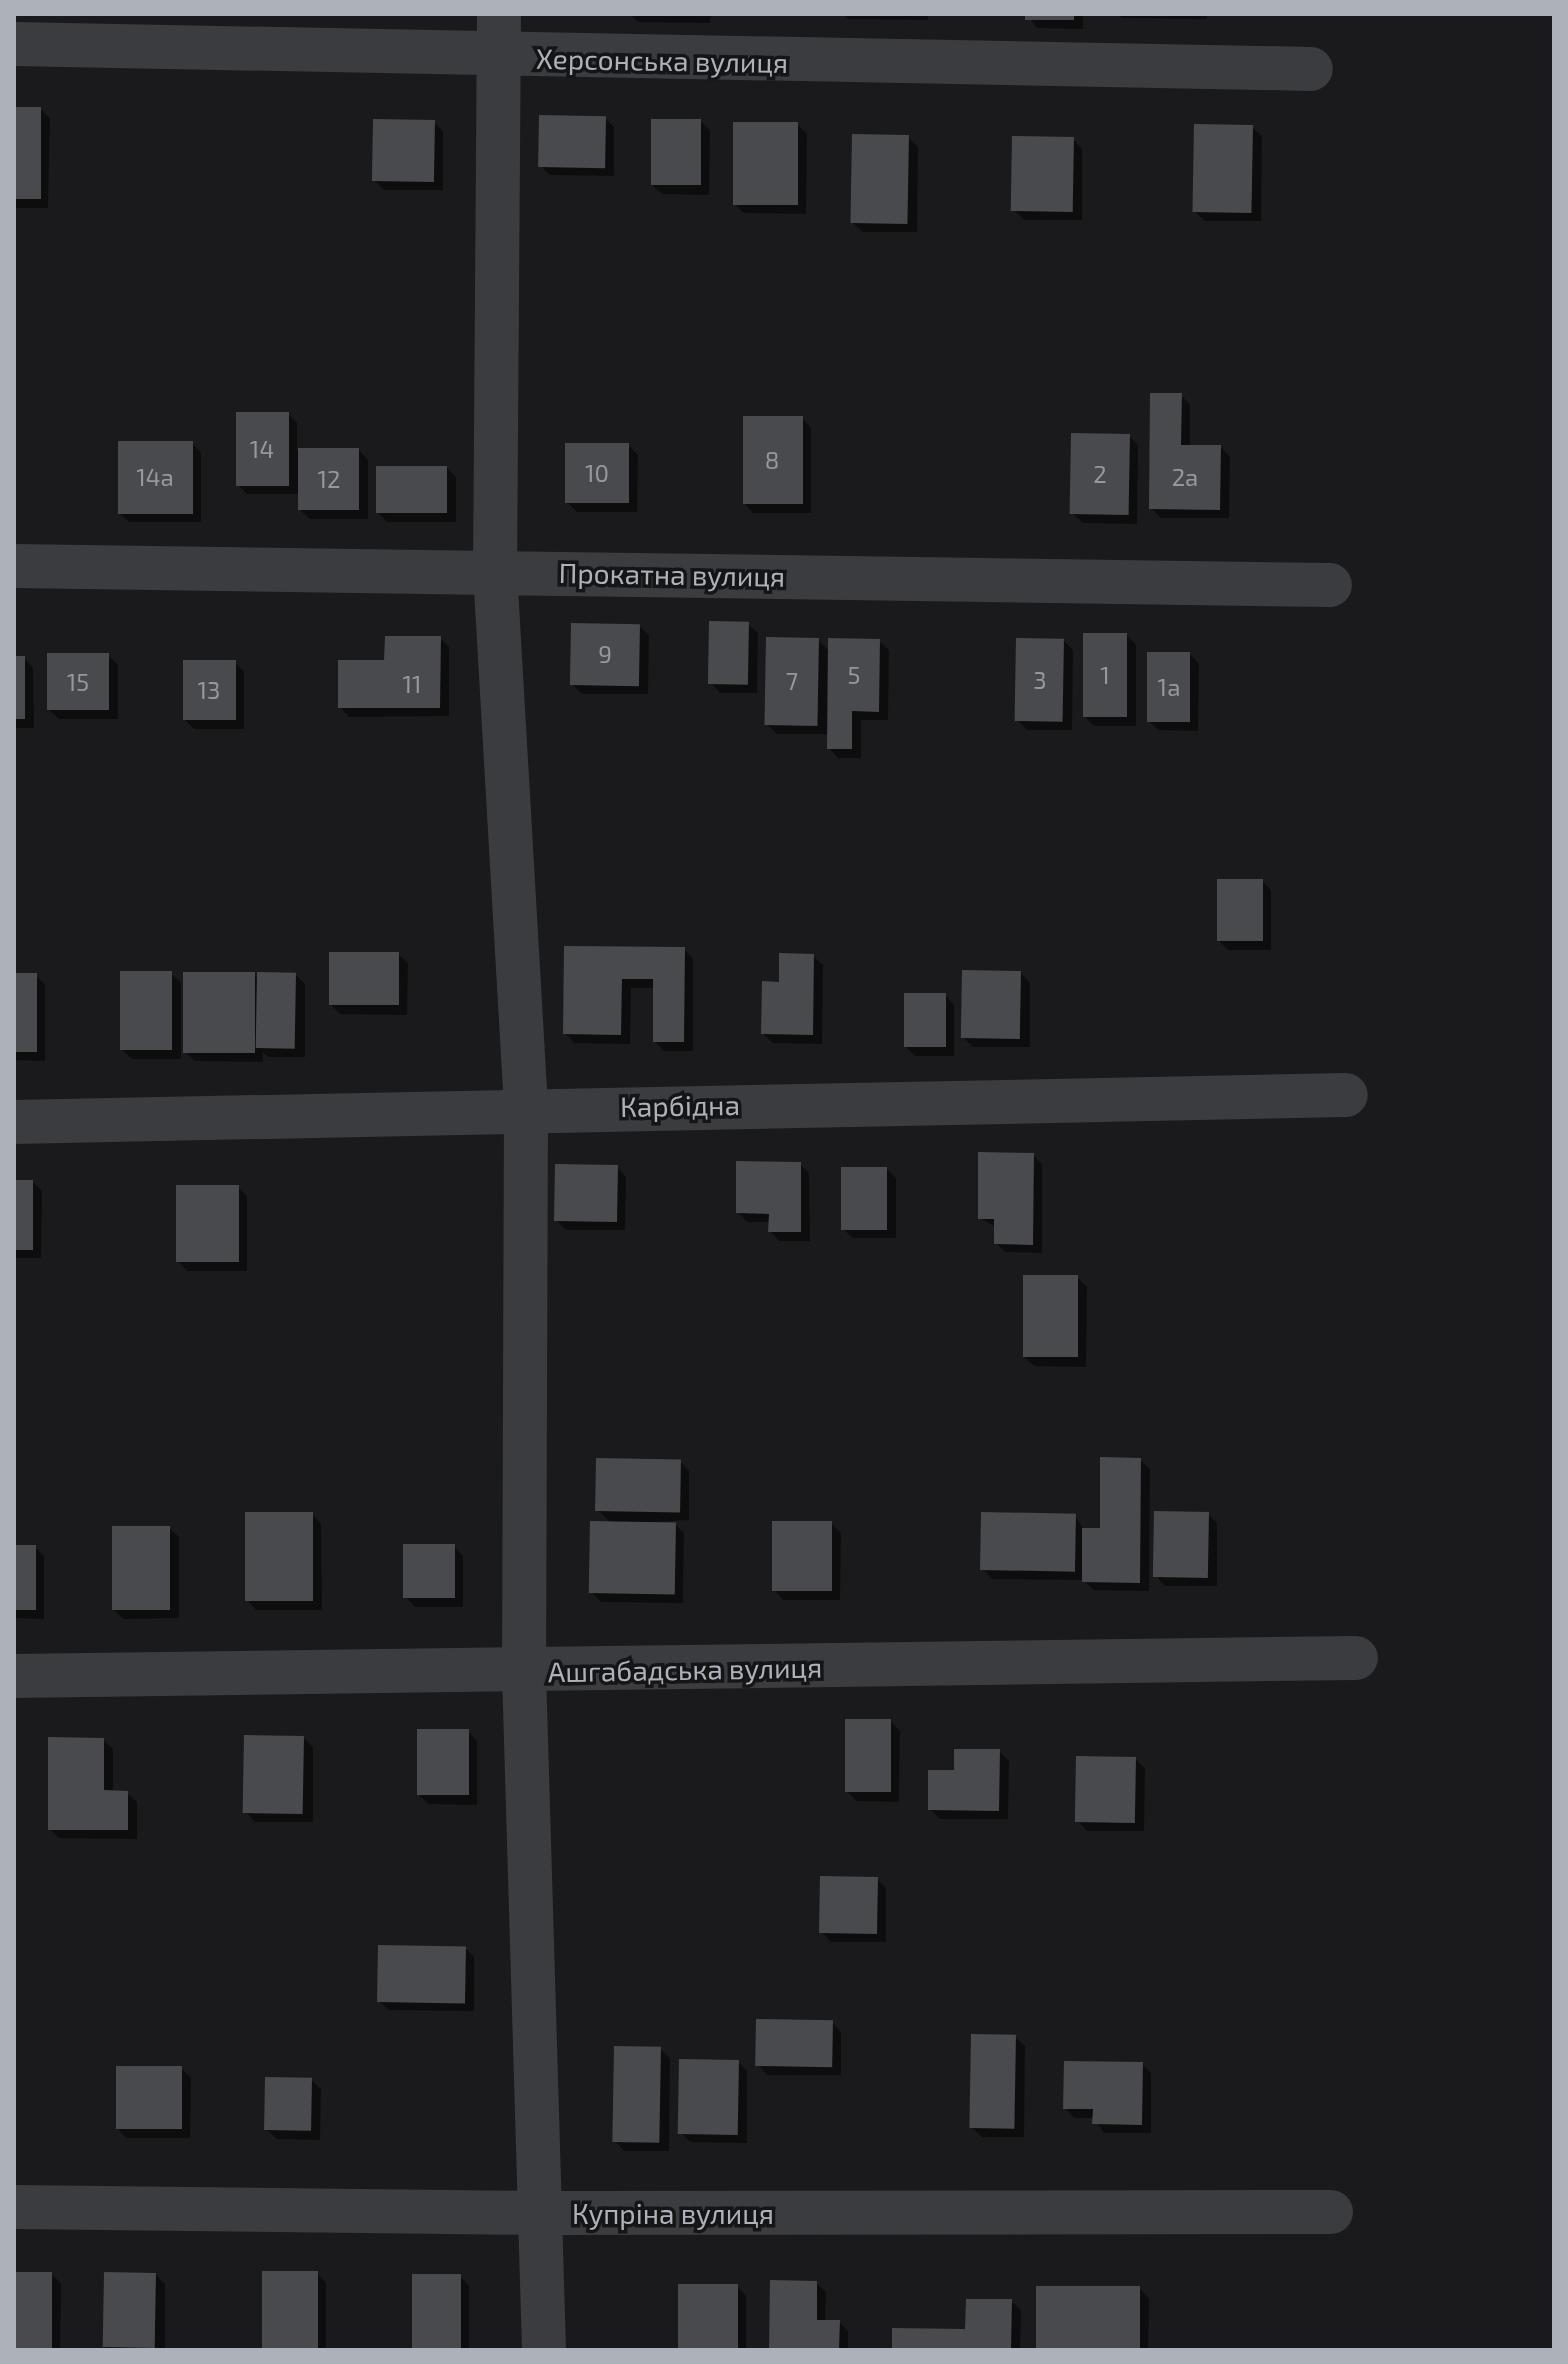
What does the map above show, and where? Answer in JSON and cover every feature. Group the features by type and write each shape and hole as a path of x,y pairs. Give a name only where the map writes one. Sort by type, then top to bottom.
{"street":[{"path":"499,14 495,571 526,1107 524,1672 544,2350"},
{"name":"Херсонська вулиця","path":"14,44 500,58 1311,69"},
{"name":"Прокатна вулиця","path":"14,566 1330,585"},
{"name":"Карбідна","path":"14,1122 526,1107 1346,1095"},
{"name":"Ашгабадська вулиця","path":"14,1676 524,1672 1356,1658"},
{"name":"Купріна вулиця","path":"14,2207 540,2213 1331,2212"}],"building":[{"path":"1025,14 1074,14 1074,20 1025,20"},
{"path":"14,107 41,107 41,199 14,199"},
{"path":"539,115 606,116 605,168 538,167"},
{"path":"373,119 435,120 434,182 372,181"},
{"path":"651,119 701,119 701,185 651,185"},
{"path":"733,122 798,122 798,205 733,205"},
{"path":"1194,124 1253,125 1251,213 1192,212"},
{"path":"852,134 909,135 907,224 850,223"},
{"path":"1012,136 1074,137 1073,212 1011,211"},
{"path":"1150,393 1182,393 1181,445 1221,445 1220,510 1149,509"},
{"path":"236,412 289,412 289,486 236,486"},
{"path":"743,416 803,416 803,504 743,504"},
{"path":"1071,433 1130,434 1129,515 1070,514"},
{"path":"118,441 193,441 193,514 118,514"},
{"path":"565,443 629,443 629,503 565,503"},
{"path":"298,448 359,448 359,510 298,510"},
{"path":"376,466 447,466 447,513 376,513"},
{"path":"709,621 749,622 748,685 708,684"},
{"path":"571,623 640,624 639,686 570,685"},
{"path":"1083,633 1127,633 1127,717 1083,717"},
{"path":"385,636 441,636 440,708 338,708 338,660 384,660"},
{"path":"766,637 819,638 817,726 764,725"},
{"path":"828,638 880,639 879,712 852,711 852,749 827,749"},
{"path":"1016,638 1064,639 1063,722 1015,721"},
{"path":"1147,652 1190,652 1190,722 1147,722"},
{"path":"47,653 109,653 109,710 47,710"},
{"path":"14,656 25,656 25,719 14,719"},
{"path":"183,660 236,660 236,720 183,720"},
{"path":"1217,879 1263,879 1263,941 1217,941"},
{"path":"564,946 685,947 684,1042 653,1042 653,979 622,979 621,1035 563,1034"},
{"path":"329,952 399,952 399,1005 329,1005"},
{"path":"779,953 814,954 813,1035 761,1034 762,981 779,982"},
{"path":"962,970 1021,971 1020,1039 961,1038"},
{"path":"120,971 172,971 172,1050 120,1050"},
{"path":"183,972 255,972 255,1053 183,1053"},
{"path":"257,972 296,973 295,1049 256,1048"},
{"path":"14,973 37,973 37,1052 14,1052"},
{"path":"904,993 946,993 946,1047 904,1047"},
{"path":"978,1152 1034,1153 1033,1245 994,1244 994,1219 978,1219"},
{"path":"736,1161 801,1162 801,1232 768,1232 769,1214 736,1213"},
{"path":"555,1164 618,1165 617,1222 554,1221"},
{"path":"841,1167 887,1167 887,1230 841,1230"},
{"path":"14,1180 33,1180 33,1250 14,1250"},
{"path":"176,1185 239,1185 239,1262 176,1262"},
{"path":"1023,1275 1078,1275 1078,1357 1023,1357"},
{"path":"1100,1457 1141,1458 1140,1583 1082,1582 1082,1528 1100,1528"},
{"path":"596,1458 681,1459 680,1512 595,1511"},
{"path":"1154,1511 1209,1512 1208,1578 1153,1577"},
{"path":"245,1512 313,1512 313,1601 245,1601"},
{"path":"981,1512 1076,1514 1075,1572 980,1570"},
{"path":"590,1521 676,1523 675,1594 589,1593"},
{"path":"772,1521 832,1521 832,1591 772,1591"},
{"path":"112,1526 170,1526 170,1610 112,1610"},
{"path":"403,1544 455,1544 455,1598 403,1598"},
{"path":"14,1545 36,1545 36,1610 14,1610"},
{"path":"845,1719 891,1719 891,1792 845,1792"},
{"path":"417,1729 469,1729 469,1795 417,1795"},
{"path":"244,1735 304,1736 303,1814 243,1813"},
{"path":"48,1737 104,1738 104,1790 128,1791 128,1830 48,1830"},
{"path":"954,1749 1000,1749 999,1811 928,1810 928,1770 954,1770"},
{"path":"1076,1756 1136,1757 1135,1823 1075,1822"},
{"path":"820,1876 878,1877 877,1934 819,1933"},
{"path":"378,1945 466,1947 465,2004 377,2002"},
{"path":"756,2019 833,2020 832,2067 755,2066"},
{"path":"971,2034 1016,2035 1014,2129 969,2128"},
{"path":"614,2046 661,2047 659,2143 612,2142"},
{"path":"679,2059 739,2060 738,2135 678,2134"},
{"path":"1064,2061 1143,2062 1142,2125 1092,2124 1093,2109 1063,2109"},
{"path":"116,2066 182,2066 182,2129 116,2129"},
{"path":"265,2077 312,2078 311,2131 264,2130"},
{"path":"262,2271 318,2271 318,2350 262,2350"},
{"path":"14,2272 52,2272 52,2349 14,2349"},
{"path":"104,2272 156,2273 155,2348 103,2347"},
{"path":"412,2274 461,2274 461,2350 412,2350"},
{"path":"770,2280 817,2281 817,2320 840,2320 839,2350 769,2350"},
{"path":"678,2284 738,2284 738,2350 678,2350"},
{"path":"1036,2286 1140,2286 1140,2350 1036,2350"},
{"path":"966,2299 1012,2299 1011,2350 892,2350 892,2328 965,2329"}]}
